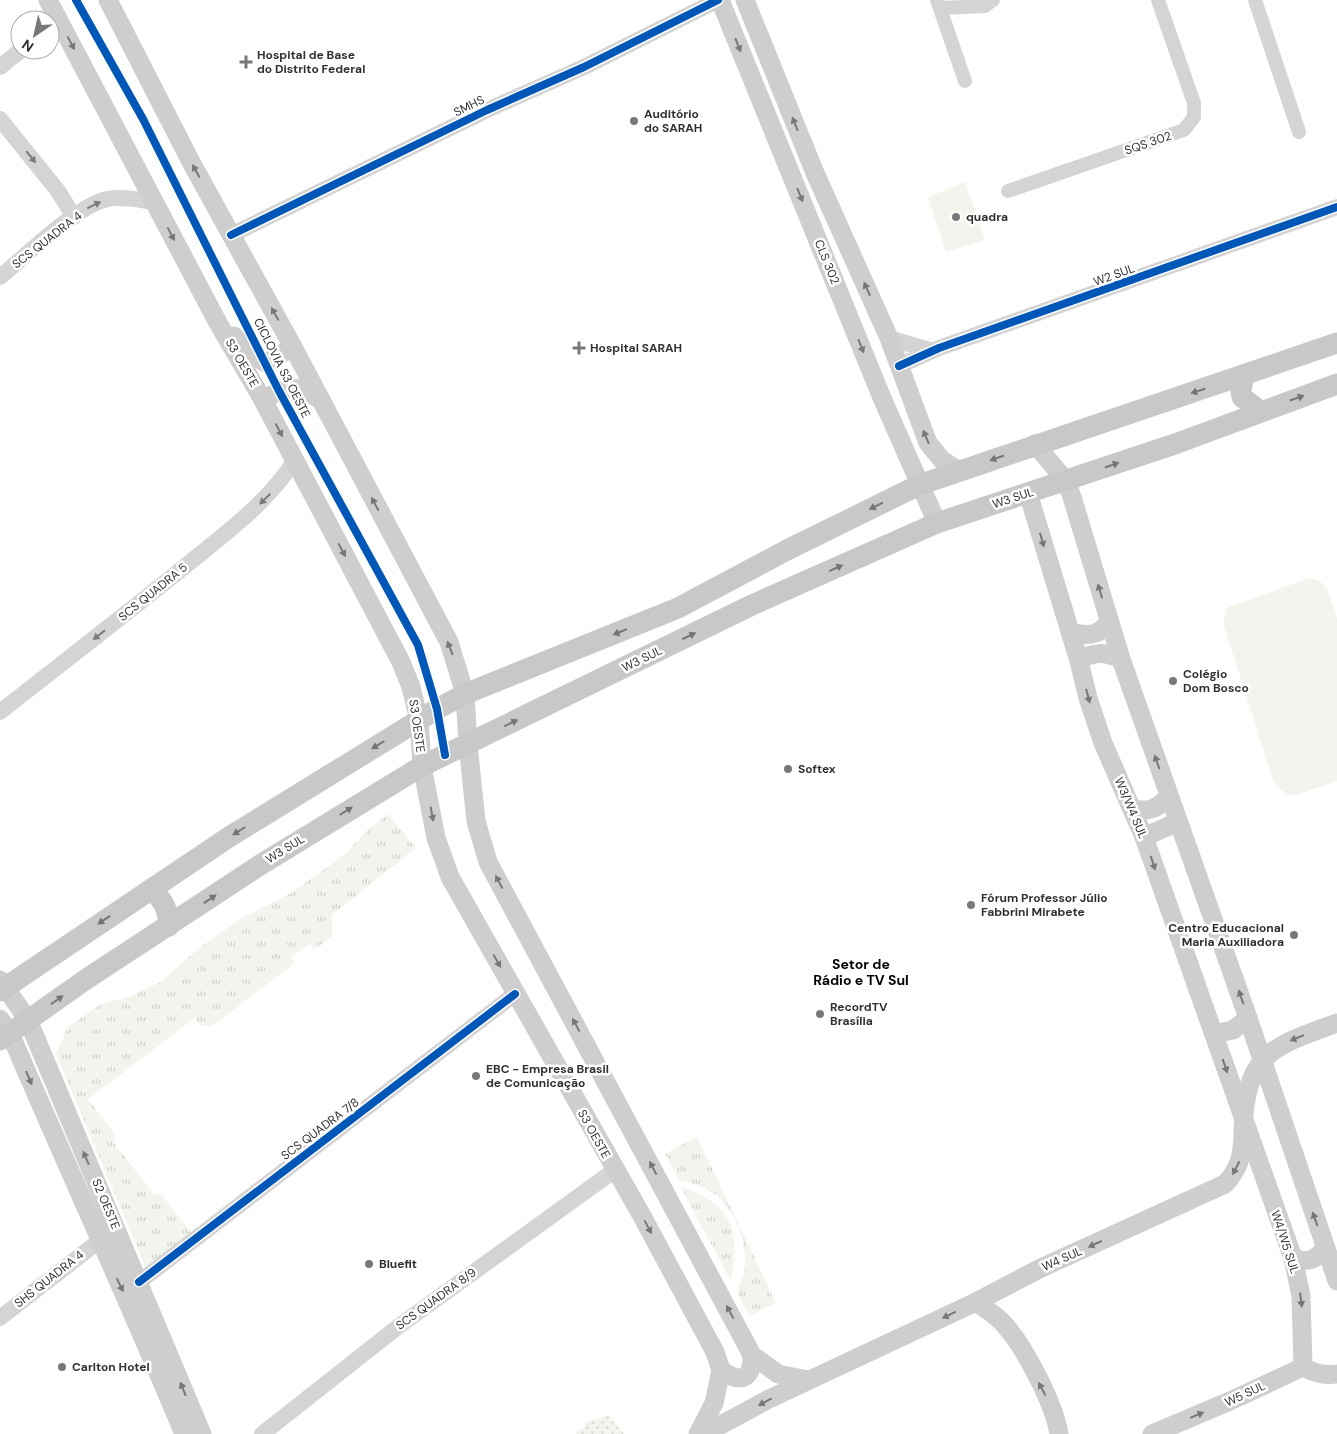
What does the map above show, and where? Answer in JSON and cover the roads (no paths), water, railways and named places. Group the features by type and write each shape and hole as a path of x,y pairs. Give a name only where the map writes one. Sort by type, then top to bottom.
{"main road":[{"path":"108,0 231,235 293,347 449,642 465,694 476,821 488,862 752,1355 753,1367 748,1374 740,1379 731,1378 721,1370 714,1403 698,1434"},
{"name":"CLS 302","path":"719,0 882,398 937,523"},
{"name":"CLS 302","path":"745,0 815,173 889,338 928,443 942,460 959,471"},
{"name":"S3 OESTE","path":"60,35 154,202 218,323 263,400 401,662 411,687 419,720 422,766 436,838 450,877 716,1352 721,1370"},
{"path":"218,323 252,355 266,363 293,347"},
{"path":"2,986 228,837 419,720 465,694 678,608 787,550 919,485 1035,444 1244,376 1337,343"},
{"path":"882,398 899,366"},
{"path":"1244,376 1241,390 1242,398 1260,411"},
{"name":"W3 SUL","path":"3,1030 28,1020 260,865 422,766 752,606 937,523 1175,444 1337,384"},
{"path":"263,400 280,391 296,387 306,390 320,400"},
{"path":"1035,444 1066,481 1121,659 1248,1018 1337,1281"},
{"name":"W3/W4 SUL","path":"1028,493 1103,743 1144,837 1244,1121"},
{"path":"752,606 745,597 748,584 787,550"},
{"path":"1070,632 1084,636 1096,634 1105,629 1109,621"},
{"path":"1079,661 1092,653 1102,653 1121,659"},
{"path":"1131,808 1143,811 1153,809 1169,796"},
{"path":"1144,837 1178,822"},
{"path":"151,889 164,902 168,911 169,926"},
{"name":"S2 OESTE","path":"2,986 28,1020 202,1434"},
{"path":"1214,1034 1233,1030 1248,1018"},
{"path":"1261,1060 1276,1048 1294,1039 1337,1023"},
{"name":"S2 OESTE","path":"3,1030 131,1307 184,1434"},
{"name":"W4 SUL","path":"704,1434 808,1380 976,1302 1039,1269 1226,1184 1239,1166 1243,1152 1246,1094 1261,1060"},
{"name":"W4/W5 SUL","path":"1244,1121 1292,1258 1302,1296 1303,1366"},
{"path":"1292,1258 1303,1262 1312,1261 1325,1248"},
{"path":"976,1302 1001,1320 1017,1340 1046,1396 1057,1421 1059,1434"},
{"path":"752,1355 778,1374 808,1380"},
{"path":"1303,1366 1312,1372 1330,1375 1337,1374"},
{"name":"W5 SUL","path":"1152,1434 1230,1401 1303,1366"}],"street":[{"name":"SMHS","path":"231,235 487,110 584,67 719,0"},
{"path":"965,81 938,4 985,6 994,0"},
{"name":"SQS 302","path":"1008,191 1184,130 1194,117 1194,103 1158,0"},
{"path":"1255,0 1299,132"},
{"path":"0,66 10,58"},
{"path":"0,119 58,191 74,217"},
{"name":"SCS QUADRA 4","path":"0,277 74,217 95,203 109,199 154,202"},
{"name":"W2 SUL","path":"899,366 932,351 1337,207"},
{"path":"889,338 932,351"},
{"name":"SCS QUADRA 5","path":"0,712 127,613 250,513 272,491 295,460"},
{"name":"SCS QUADRA 7/8","path":"139,1282 515,994"},
{"name":"SCS QUADRA 8/9","path":"262,1434 399,1326 615,1170"},
{"name":"SHS QUADRA 4","path":"0,1318 99,1241"}],"place":[{"name":"Hospital de Base do Distrito Federal","path":"246,62"},
{"name":"Auditório do SARAH","path":"634,121"},
{"name":"quadra","path":"956,217"},
{"name":"Hospital SARAH","path":"579,348"},
{"name":"Colégio Dom Bosco","path":"1173,681"},
{"name":"Softex","path":"788,769"},
{"name":"Fórum Professor Júlio Fabbrini Mirabete","path":"971,905"},
{"name":"Centro Educacional Maria Auxiliadora","path":"1294,935"},
{"name":"RecordTV Brasília","path":"820,1014"},
{"name":"EBC - Empresa Brasil de Comunicação","path":"476,1076"},
{"name":"Bluefit","path":"369,1264"},
{"name":"Carlton Hotel","path":"62,1367"}],"district":[{"name":"Setor de Rádio e TV Sul","path":"861,972"}]}
